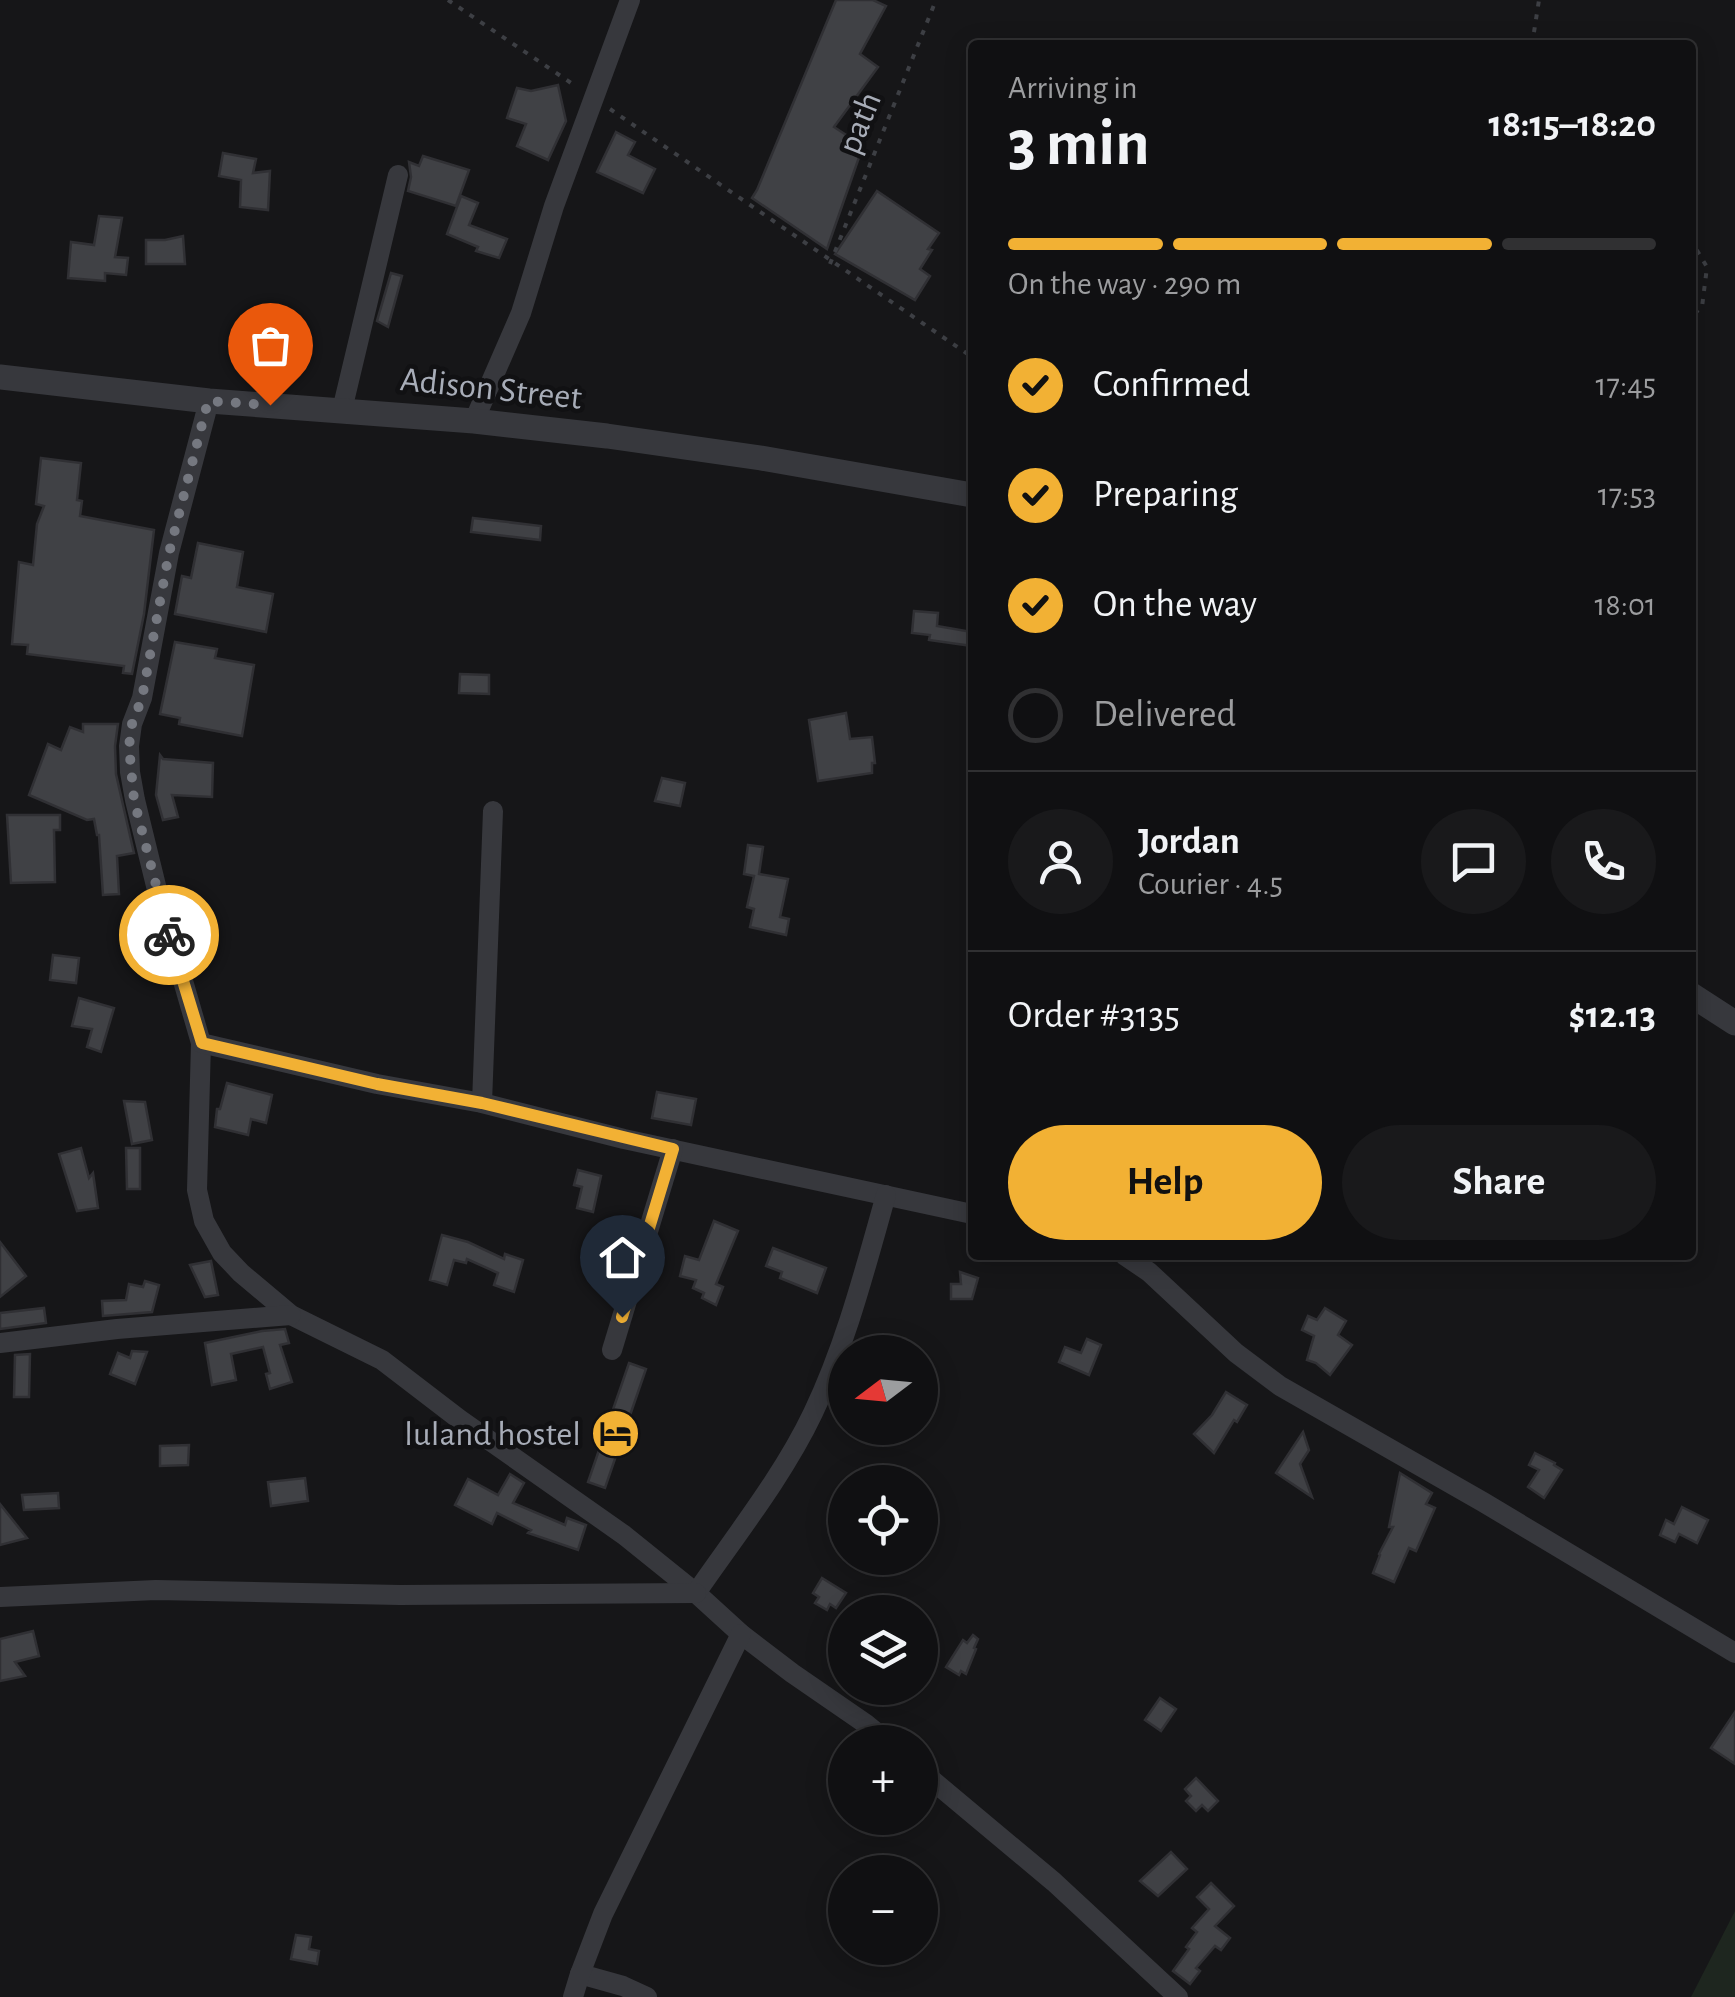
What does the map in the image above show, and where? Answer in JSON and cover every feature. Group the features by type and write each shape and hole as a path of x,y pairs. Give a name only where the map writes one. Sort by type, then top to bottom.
{"street":[{"path":"474,420 521,313 554,206 630,0"},
{"path":"342,410 398,176"},
{"name":"Adison Street","path":"0,377 208,401 474,420 607,436 968,494"},
{"path":"208,401 169,553 129,746 134,800 158,898 202,1043 197,1190 204,1220 222,1253 290,1315 382,1360 624,1535 741,1634 867,1725"},
{"path":"482,1103 493,811"},
{"path":"1696,998 1735,1023"},
{"path":"202,1043 968,1213"},
{"path":"612,1350 673,1149"},
{"path":"696,1592 812,1416 853,1310 886,1196"},
{"path":"1131,1260 1236,1353 1280,1386 1484,1502 1735,1653"},
{"path":"0,1343 117,1328 290,1315"},
{"path":"0,1597 156,1590 400,1595 696,1592"},
{"path":"573,1997 603,1914 741,1634"},
{"path":"938,1785 1054,1882 1178,1997"},
{"path":"580,1974 647,1997"}],"path":[{"path":"448,0 968,354"},
{"name":"path","path":"830,264 936,0"},
{"path":"1533,40 1539,0"},
{"path":"1696,249 1707,267 1702,307 1696,312"}],"shaded area":[{"path":"1735,1911 1735,1997 1691,1997"}],"building":[{"path":"836,0 873,0 886,6 860,54 878,67 834,127 863,146 827,249 752,198"},
{"path":"558,85 566,121 548,160 517,146 526,124 507,118 517,88 531,91"},
{"path":"616,132 635,142 628,155 655,169 643,193 597,172"},
{"path":"223,153 256,159 253,173 270,171 268,210 240,207 241,180 219,176"},
{"path":"423,156 469,170 456,206 408,191 409,162 419,166"},
{"path":"877,191 939,233 920,269 930,276 915,300 835,254"},
{"path":"461,196 478,203 469,225 507,239 499,258 476,251 478,247 447,234"},
{"path":"99,216 122,218 115,257 128,258 126,275 105,273 105,281 68,278 71,242 94,245"},
{"path":"183,236 185,264 146,264 146,240"},
{"path":"391,273 402,276 388,327 377,321"},
{"path":"41,458 81,463 77,500 82,501 80,516 154,530 132,674 123,673 124,666 27,654 28,645 12,644 19,562 33,565 37,524 44,506 36,504"},
{"path":"473,518 541,526 540,540 471,532"},
{"path":"198,543 243,552 237,587 273,594 266,632 175,614 182,576 191,578"},
{"path":"914,611 938,613 937,626 968,631 968,645 929,640 930,635 912,633"},
{"path":"175,642 217,649 215,658 254,665 242,736 179,724 180,718 160,714"},
{"path":"460,674 489,675 489,694 459,693"},
{"path":"846,713 850,739 872,737 872,773 818,781 809,720"},
{"path":"83,724 118,724 116,774 134,853 117,856 119,894 103,895 99,835 94,819 87,820 29,795 48,744 61,750 70,727 83,732"},
{"path":"160,755 163,759 213,763 212,797 172,795 178,817 163,820 156,795"},
{"path":"662,778 685,783 680,806 655,801"},
{"path":"7,815 60,815 60,830 54,830 55,882 11,883"},
{"path":"748,845 763,847 759,874 788,879 780,917 789,919 786,935 750,927 754,909 747,907 754,876 744,874"},
{"path":"53,955 79,958 76,983 50,980"},
{"path":"79,998 114,1008 101,1052 87,1047 92,1029 72,1026"},
{"path":"227,1083 272,1095 266,1123 251,1119 248,1135 215,1127"},
{"path":"657,1092 696,1099 691,1125 652,1118"},
{"path":"124,1101 145,1102 152,1140 132,1144"},
{"path":"81,1148 89,1178 93,1173 98,1208 77,1211 59,1154"},
{"path":"126,1148 140,1148 140,1189 127,1189"},
{"path":"578,1170 601,1176 593,1212 577,1208 582,1187 574,1185"},
{"path":"714,1221 738,1231 716,1284 723,1287 716,1305 693,1288 696,1280 680,1276 685,1256 699,1260"},
{"path":"442,1235 504,1259 505,1254 523,1260 514,1292 494,1285 498,1273 467,1259 466,1263 454,1260 447,1285 430,1280"},
{"path":"0,1242 26,1276 0,1297"},
{"path":"773,1248 826,1268 817,1293 780,1278 782,1272 766,1266"},
{"path":"211,1261 218,1295 205,1297 190,1265"},
{"path":"960,1272 978,1278 972,1299 951,1299 951,1284 961,1284"},
{"path":"145,1281 159,1285 152,1312 103,1316 102,1301 126,1300 129,1284 143,1287"},
{"path":"44,1308 46,1323 0,1329 0,1313"},
{"path":"1325,1308 1346,1321 1338,1335 1352,1345 1330,1375 1307,1360 1314,1336 1302,1330 1308,1316 1317,1320"},
{"path":"285,1329 289,1343 280,1345 292,1382 270,1389 263,1347 231,1354 236,1380 212,1385 205,1343"},
{"path":"1087,1339 1101,1345 1089,1375 1059,1362 1065,1347 1081,1353"},
{"path":"132,1351 147,1352 135,1384 110,1374 118,1353 130,1358"},
{"path":"30,1354 29,1397 14,1397 15,1355"},
{"path":"629,1363 646,1369 605,1488 588,1482"},
{"path":"1226,1392 1247,1405 1214,1453 1194,1434"},
{"path":"1303,1432 1309,1450 1300,1464 1312,1497 1276,1473"},
{"path":"189,1445 188,1465 160,1466 160,1446"},
{"path":"1535,1453 1562,1470 1544,1498 1528,1487 1539,1470 1529,1465"},
{"path":"1400,1473 1432,1493 1426,1504 1435,1508 1416,1551 1409,1548 1394,1582 1373,1573 1393,1527 1389,1527"},
{"path":"510,1474 524,1483 513,1503 565,1525 567,1518 586,1525 578,1550 528,1533 531,1530 497,1513 492,1524 455,1505 468,1479 498,1495"},
{"path":"305,1478 308,1501 271,1506 268,1482"},
{"path":"58,1493 59,1508 24,1510 22,1495"},
{"path":"0,1504 27,1538 0,1545"},
{"path":"1682,1507 1708,1520 1697,1543 1679,1534 1675,1542 1660,1535 1666,1520 1674,1524"},
{"path":"822,1578 846,1593 828,1595 827,1610 815,1603 819,1597 813,1593"},
{"path":"33,1631 39,1656 15,1662 25,1676 0,1681 0,1639"},
{"path":"973,1635 978,1639 976,1649 966,1674 961,1671 959,1675 946,1667 963,1640 967,1643"},
{"path":"1160,1698 1176,1709 1161,1731 1145,1720"},
{"path":"1735,1712 1735,1764 1711,1748"},
{"path":"1196,1778 1218,1801 1208,1811 1202,1805 1196,1811 1186,1801 1191,1796 1185,1789"},
{"path":"1171,1852 1187,1869 1158,1896 1140,1881"},
{"path":"1211,1883 1234,1906 1215,1926 1230,1938 1221,1950 1215,1946 1196,1968 1200,1971 1190,1984 1173,1971 1197,1932 1192,1928 1209,1909 1197,1897"},
{"path":"296,1935 311,1937 309,1949 319,1951 317,1964 291,1959"}],"way so far":[{"path":"169,935 134,800 129,746 132,724 142,698 169,553 208,401 270,405"}],"place":[{"name":"luland hostel","path":"616,1434"}],"route":[{"path":"169,935 202,1043 673,1149 622,1317"}]}
